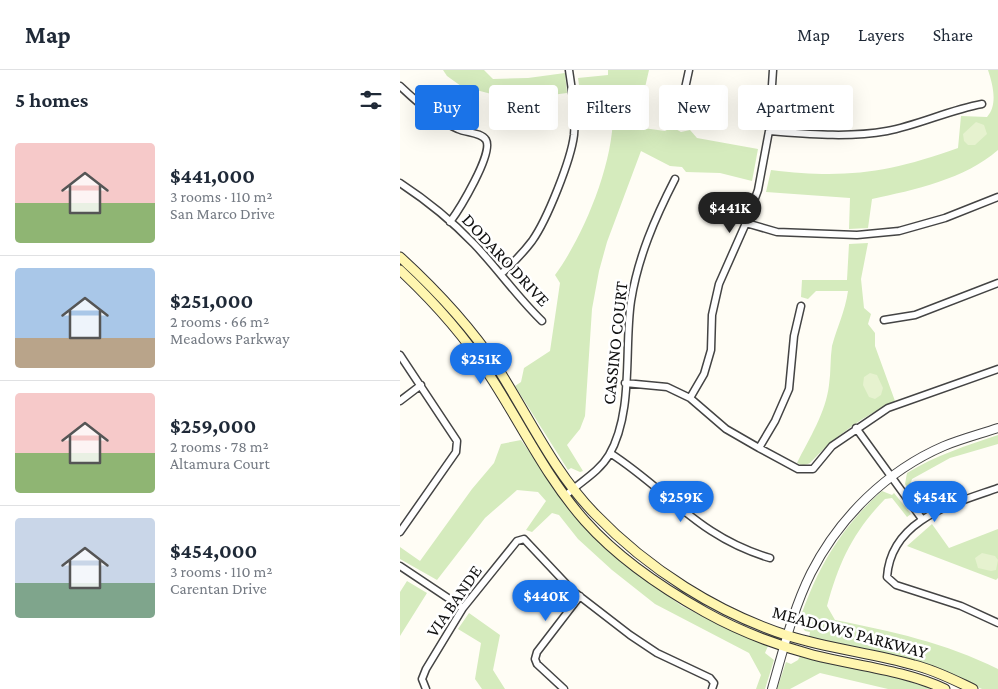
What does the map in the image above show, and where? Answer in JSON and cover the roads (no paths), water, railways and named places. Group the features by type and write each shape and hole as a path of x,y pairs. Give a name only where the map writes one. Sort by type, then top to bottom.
{"main road":[{"name":"MEADOWS PARKWAY","path":"400,257 443,298 474,336 497,367 550,458 593,512 614,533 673,579 711,602 789,636 915,665 973,689"},
{"name":"MEADOWS PARKWAY","path":"400,270 436,304 488,373 537,456 584,520 606,542 666,589 706,613 785,647 912,676 944,689"}],"street":[{"path":"501,274 519,258 533,240 565,167 574,137 575,122 569,70"},
{"path":"685,85 688,70"},
{"path":"690,398 704,374 711,350 712,315 719,284 746,223 758,190 769,131 772,70"},
{"path":"400,86 416,102 448,123 458,129 480,135 486,140 488,148 471,189 450,222"},
{"path":"769,131 852,136 888,130 957,108 982,104"},
{"name":"CASSINO COURT","path":"565,496 599,469 610,453 621,425 631,301 640,262 653,223 675,179"},
{"path":"400,193 402,185"},
{"name":"DODARO DRIVE","path":"402,185 450,222 501,274 525,304 542,321"},
{"path":"746,223 777,232 857,235 900,231 945,218 998,197"},
{"path":"884,320 915,315 998,283"},
{"path":"759,448 775,421 789,388 794,336 801,306"},
{"path":"400,355 457,441 458,446 456,452 400,532"},
{"path":"625,382 667,387 690,398 726,428 759,448 798,469 814,469 832,446 888,408 998,369"},
{"path":"400,401 421,385"},
{"path":"856,428 922,519"},
{"path":"772,689 802,594 821,556 853,511 891,477 917,459 944,446 998,428"},
{"path":"610,453 632,467 686,514 716,536 743,551 770,558"},
{"path":"998,488 940,509 922,519 899,544 888,565 887,577 896,585 961,606 998,623"},
{"name":"VIA BANDE","path":"426,689 422,679 426,669 463,608 517,541 524,539 580,596"},
{"path":"400,566 463,608"},
{"path":"564,689 537,664 535,659 537,652 580,596 630,635 657,653 710,678 713,686"}]}
